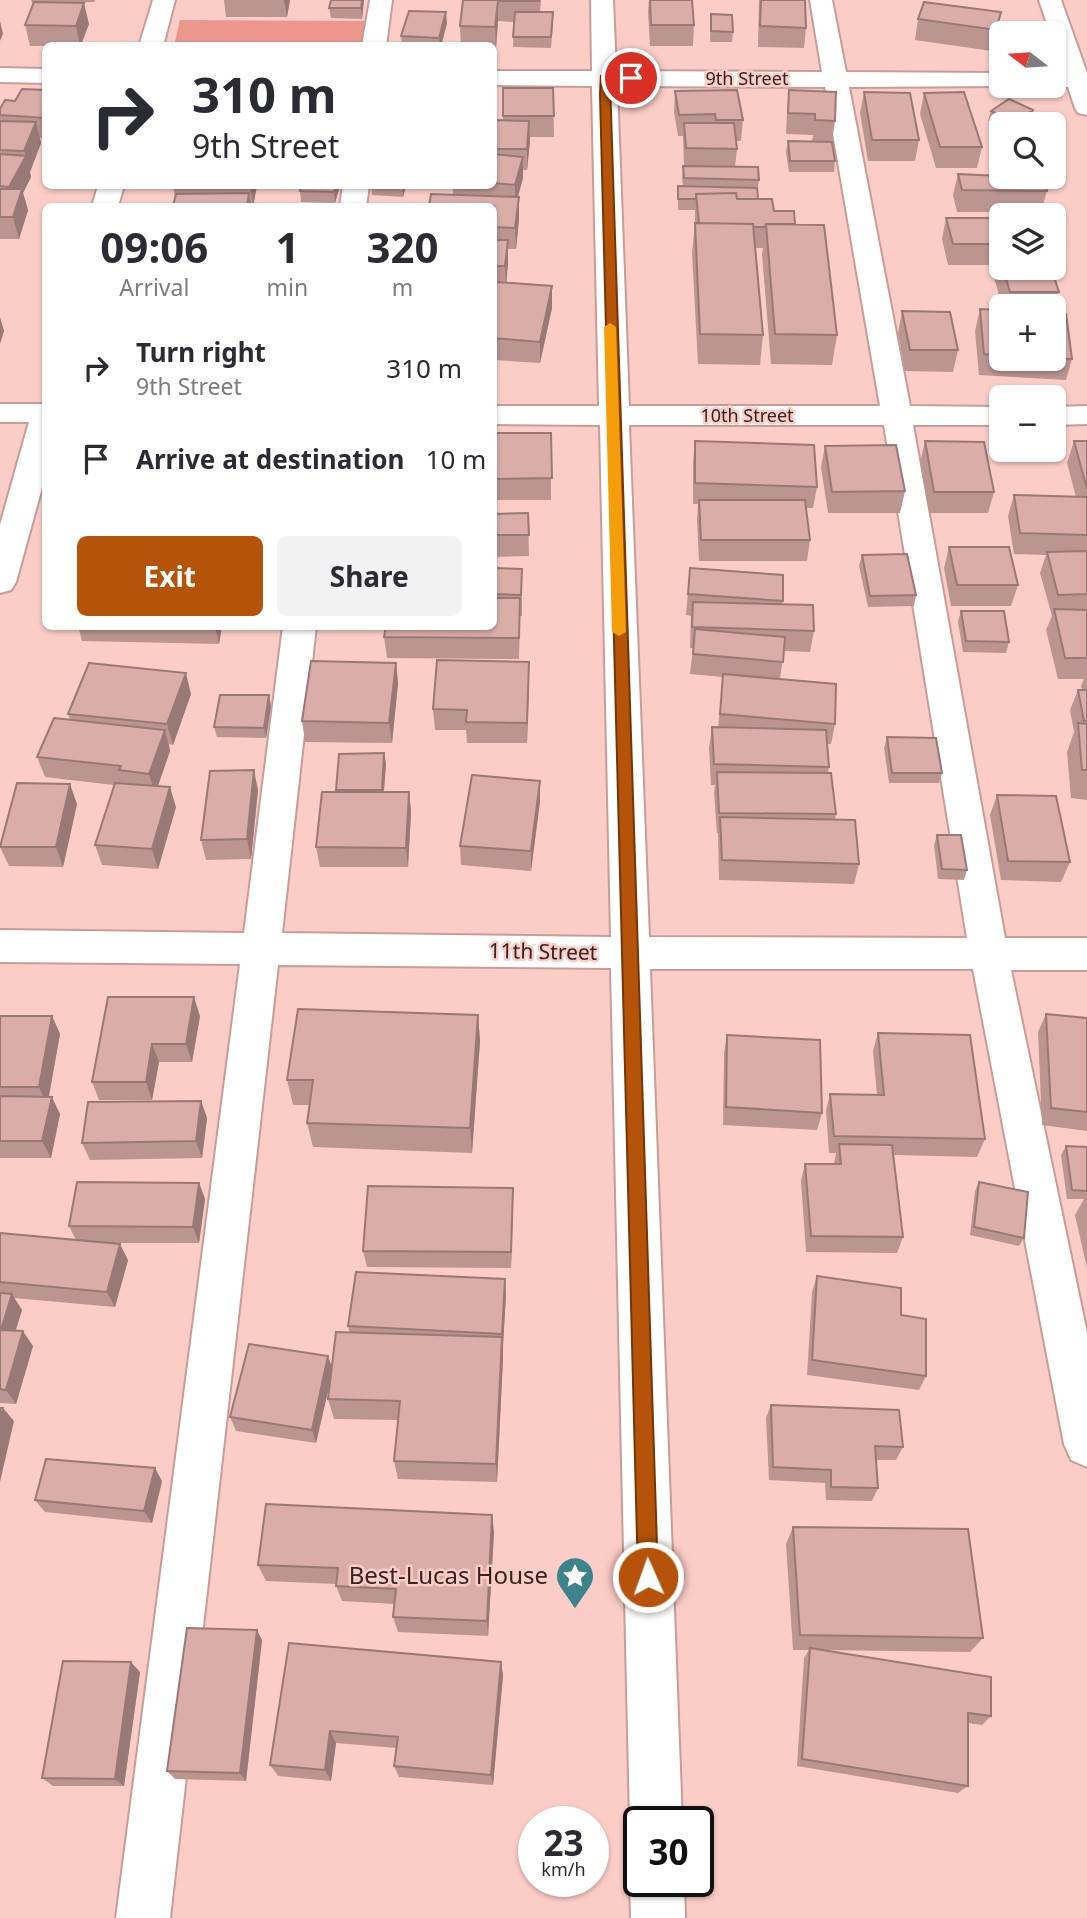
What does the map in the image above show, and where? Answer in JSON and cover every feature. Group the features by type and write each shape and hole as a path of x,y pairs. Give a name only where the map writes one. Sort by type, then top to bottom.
{"street":[{"path":"152,42 164,0"},
{"path":"375,42 381,0"},
{"path":"602,0 612,415 656,1806"},
{"path":"821,0 897,416 989,954 1087,1444"},
{"path":"1050,0 1073,81 1087,108"},
{"path":"0,75 42,76"},
{"name":"9th Street","path":"497,78 989,80"},
{"path":"0,413 42,414"},
{"name":"10th Street","path":"497,415 989,416"},
{"path":"1066,416 1087,415"},
{"path":"0,582 42,429"},
{"path":"142,1918 299,630"},
{"name":"11th Street","path":"0,946 629,953 1087,954"},
{"path":"658,1897 659,1918"}],"shaded area":[{"path":"180,20 371,21 369,42 175,42"}],"building":[{"path":"331,0 362,0 361,8 329,8"},
{"path":"463,0 539,1 498,1 495,27 460,26"},
{"path":"650,0 692,0 694,25 651,25"},
{"path":"761,0 805,0 806,28 760,26"},
{"path":"34,2 84,3 76,26 25,25"},
{"path":"924,2 1001,12 998,21 989,21 989,29 918,19"},
{"path":"409,11 446,12 439,38 401,36"},
{"path":"515,12 553,12 551,37 513,37"},
{"path":"711,14 732,15 733,32 711,31"},
{"path":"503,88 553,88 554,116 503,116"},
{"path":"22,89 42,90 42,118 0,115 5,100 15,101"},
{"path":"737,90 743,120 716,120 715,114 679,115 675,91"},
{"path":"789,90 836,92 835,121 815,120 815,114 788,113"},
{"path":"864,92 910,93 919,140 872,140"},
{"path":"964,92 982,147 940,147 924,93"},
{"path":"1009,99 1033,110 1030,112 991,111"},
{"path":"497,120 529,121 527,149 497,149"},
{"path":"0,121 36,122 24,151 0,150"},
{"path":"684,123 734,123 737,149 686,148"},
{"path":"788,141 832,142 835,161 790,161"},
{"path":"0,154 26,156 9,187 0,186"},
{"path":"497,154 523,157 515,185 497,183"},
{"path":"683,166 758,167 759,180 684,178"},
{"path":"958,174 989,175 989,189 1047,191 962,190"},
{"path":"678,186 757,188 758,199 737,199 736,193 696,194 696,199 678,199"},
{"path":"0,189 22,189 13,217 0,217"},
{"path":"300,189 335,189 334,192"},
{"path":"249,193 247,203 174,203 176,194"},
{"path":"736,193 737,199 772,199 774,211 794,211 795,224 766,224 765,227 754,227 753,224 699,223 696,194"},
{"path":"431,194 519,197 515,228 497,227 497,203 430,203"},
{"path":"946,218 989,218 989,244 953,244"},
{"path":"695,223 753,224 763,335 700,334"},
{"path":"766,224 824,225 837,335 775,334"},
{"path":"497,240 508,240 505,266 497,266"},
{"path":"1006,280 1055,280 1059,292 1010,292"},
{"path":"497,282 552,286 540,342 497,338"},
{"path":"980,309 989,309 989,354 984,354"},
{"path":"902,311 950,312 958,350 910,350"},
{"path":"1066,314 1072,359 1066,359"},
{"path":"497,433 551,433 552,478 497,479"},
{"path":"695,441 814,445 817,487 695,483"},
{"path":"925,441 984,442 994,492 934,492"},
{"path":"1074,441 1087,441 1087,489"},
{"path":"896,445 905,491 832,492 825,446"},
{"path":"1014,495 1087,497 1087,535 1020,533"},
{"path":"699,500 805,500 810,540 701,540"},
{"path":"528,513 529,535 497,535 497,514"},
{"path":"949,547 1009,547 1018,585 957,585"},
{"path":"1087,551 1087,594 1058,595 1047,552"},
{"path":"907,554 916,595 870,596 862,555"},
{"path":"497,568 522,569 521,595 497,594"},
{"path":"690,568 783,575 783,601 688,594"},
{"path":"497,598 520,598 519,638 384,637 385,630 497,630"},
{"path":"693,602 813,605 814,631 692,627"},
{"path":"1054,609 1087,610 1087,658 1065,658"},
{"path":"961,611 1004,611 1009,642 966,641"},
{"path":"695,629 785,637 783,662 693,654"},
{"path":"437,660 529,662 527,723 466,722 467,710 433,709"},
{"path":"311,661 396,663 389,723 302,721"},
{"path":"89,663 186,673 167,724 68,714"},
{"path":"723,674 836,684 835,724 720,714"},
{"path":"1078,690 1087,690 1087,721 1084,721"},
{"path":"220,695 269,695 264,728 214,727"},
{"path":"54,718 165,730 149,774 119,770 121,766 37,757"},
{"path":"1078,723 1087,724 1087,770 1082,770"},
{"path":"712,727 826,730 829,767 714,764"},
{"path":"887,737 936,738 942,773 892,773"},
{"path":"384,753 382,790 336,790 339,754"},
{"path":"254,770 247,839 201,840 210,771"},
{"path":"717,772 831,773 836,814 719,813"},
{"path":"472,775 540,781 531,851 460,846"},
{"path":"17,783 70,784 56,847 0,847"},
{"path":"115,783 170,787 152,849 95,845"},
{"path":"322,792 409,792 406,848 316,847"},
{"path":"997,795 1056,796 1070,862 1008,861"},
{"path":"720,817 855,820 859,864 722,860"},
{"path":"937,835 961,835 967,870 942,869"},
{"path":"108,997 194,997 186,1044 152,1044 146,1082 92,1082"},
{"path":"298,1009 478,1015 470,1128 307,1123 313,1080 287,1080"},
{"path":"1046,1014 1087,1018 1087,1112 1051,1108"},
{"path":"0,1016 52,1016 39,1087 0,1087"},
{"path":"878,1033 970,1035 985,1139 834,1136 830,1094 884,1095"},
{"path":"727,1035 820,1040 822,1113 726,1107"},
{"path":"0,1096 52,1097 42,1141 0,1141"},
{"path":"201,1101 196,1141 82,1143 88,1102"},
{"path":"839,1144 892,1145 903,1237 811,1236 805,1164 841,1164"},
{"path":"1066,1146 1087,1147 1087,1191 1072,1190"},
{"path":"77,1182 199,1183 193,1227 69,1226"},
{"path":"979,1182 1028,1192 1024,1238 974,1227"},
{"path":"368,1186 513,1188 511,1252 363,1251"},
{"path":"0,1233 120,1244 107,1292 0,1282"},
{"path":"356,1272 505,1279 502,1334 348,1326"},
{"path":"817,1276 901,1288 901,1315 926,1319 926,1376 812,1360"},
{"path":"0,1293 12,1294 1,1330 23,1331 6,1390 0,1389"},
{"path":"336,1332 502,1337 496,1464 394,1461 400,1401 328,1399"},
{"path":"249,1344 328,1356 312,1430 230,1417"},
{"path":"771,1405 899,1410 903,1447 875,1446 878,1488 831,1487 831,1470 773,1467"},
{"path":"46,1459 155,1468 144,1511 35,1500"},
{"path":"266,1504 492,1515 487,1621 393,1617 396,1589 336,1586 338,1568 258,1565"},
{"path":"793,1527 968,1529 983,1638 800,1635"},
{"path":"187,1628 257,1630 240,1773 167,1771"},
{"path":"289,1643 501,1662 491,1775 394,1766 398,1737 330,1731 325,1770 270,1765"},
{"path":"810,1648 991,1677 991,1716 968,1713 968,1786 802,1759"},
{"path":"63,1661 131,1662 115,1779 42,1778"}],"slow traffic":[{"path":"610,327 619,632"}],"place":[{"name":"Best-Lucas House","path":"575,1610"}],"route":[{"path":"631,78 605,78 605,94 648,1577"}]}
